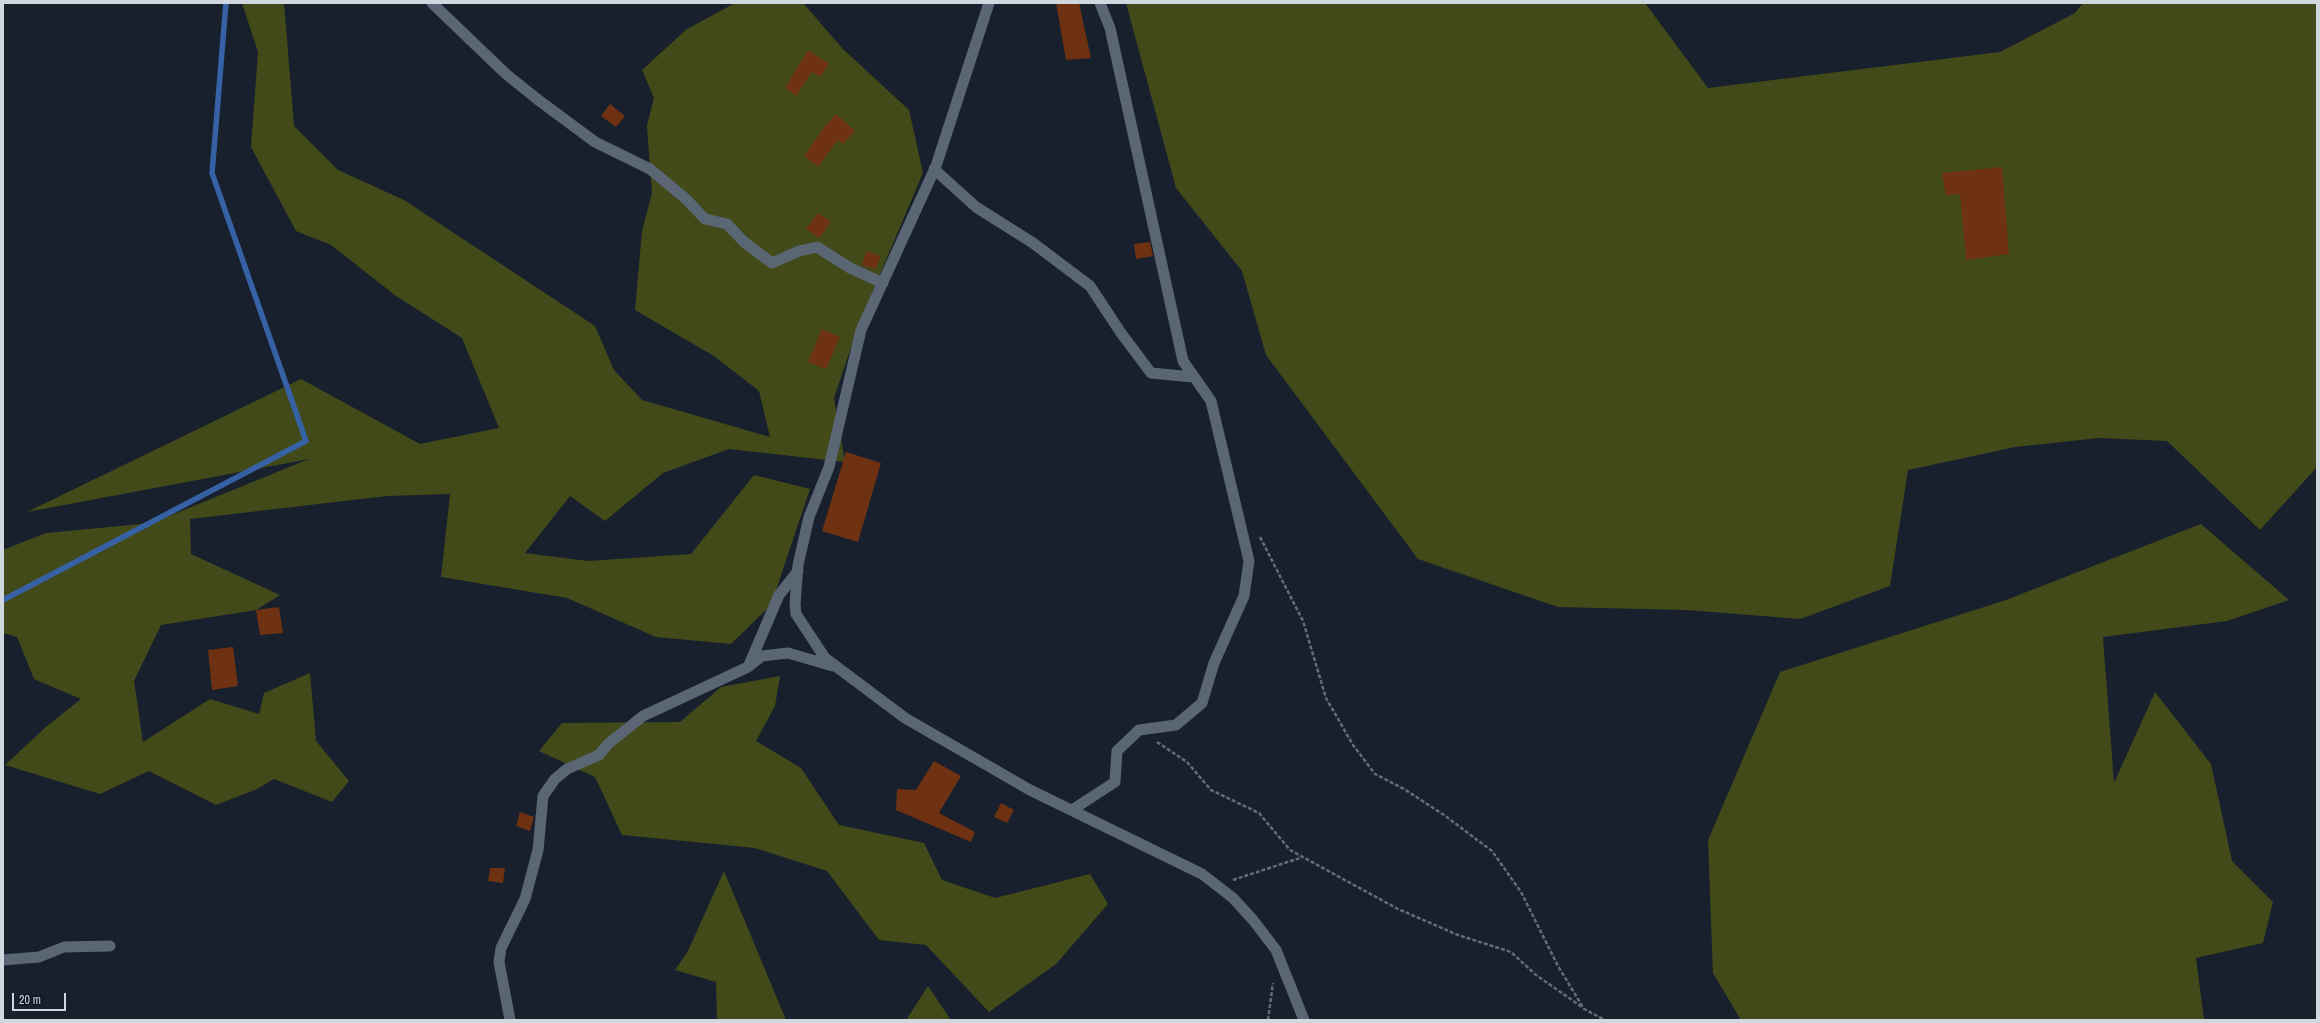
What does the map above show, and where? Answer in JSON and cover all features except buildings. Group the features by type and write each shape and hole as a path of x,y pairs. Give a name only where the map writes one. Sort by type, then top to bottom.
{"street":[{"path":"432,3 506,74 537,99 595,142 650,169 686,199 704,219 727,224 744,242 772,263 799,251 817,247 850,268 883,282"},
{"path":"989,3 934,169 861,330 829,468 809,517 798,571 795,604 796,614 825,658 906,718 1030,790 1202,874 1233,898 1253,920 1276,950 1304,1020"},
{"path":"1072,810 1115,782 1117,751 1139,730 1176,725 1202,703 1214,664 1244,596 1249,561 1211,401 1183,361 1110,28 1100,3"},
{"path":"934,169 976,207 1033,242 1090,286 1151,373 1193,377"},
{"path":"748,667 779,595 798,571"},
{"path":"510,1020 499,962 501,948 525,899 538,850 543,796 555,779 567,769 599,755 643,716 748,667 762,656 788,653 837,667"},
{"path":"3,960 39,958 64,947 110,946"}],"path":[{"path":"1257,532 1303,621 1326,698 1353,745 1375,774 1404,789 1430,806 1492,851 1521,892 1558,966 1584,1009"},
{"path":"1139,730 1187,762 1211,790 1259,813 1290,850 1398,909 1458,935 1511,952 1536,975 1584,1009 1605,1020"},
{"path":"1216,886 1303,857"},
{"path":"1268,1020 1273,978"}],"green space":[{"path":"242,3 284,3 294,126 338,170 404,200 595,326 614,370 642,400 770,437 759,391 714,356 635,310 642,231 652,193 647,126 654,98 642,70 687,29 735,3 803,3 843,49 909,110 923,173 860,321 834,398 845,462 729,449 663,473 605,521 570,496 525,553 588,561 691,554 754,475 810,489 771,605 731,644 656,637 567,598 441,577 450,494 387,496 190,519 191,554 280,595 256,610 161,625 134,681 143,742 210,699 259,714 264,693 310,673 316,741 349,781 332,802 274,779 255,790 216,805 149,771 100,794 5,765 47,726 81,699 34,679 17,637 3,633 3,550 46,533 152,523 309,459 27,512 301,379 420,444 499,428 462,338 396,296 331,245 296,231 251,147 258,52"},
{"path":"1126,3 1645,3 1708,88 2000,52 2075,13 2083,3 2317,3 2317,467 2260,530 2167,441 2099,438 2015,447 1908,470 1890,586 1800,619 1687,610 1558,607 1418,559 1266,355 1242,271 1176,188"},
{"path":"2201,524 2289,600 2227,621 2103,637 2114,783 2155,692 2211,764 2232,861 2273,902 2263,943 2196,958 2204,1020 1741,1020 1713,973 1708,840 1780,672 2006,600"},
{"path":"780,676 775,706 756,741 801,768 839,825 924,843 942,880 995,898 1090,874 1108,904 1056,964 989,1012 926,945 879,940 827,871 755,848 622,835 595,777 539,751 562,723 680,722 721,687"},
{"path":"724,871 786,1020 717,1020 716,982 675,970 688,951"},
{"path":"928,986 951,1020 906,1020"}],"waterway":[{"path":"3,600 306,441 212,173 226,3"}]}
